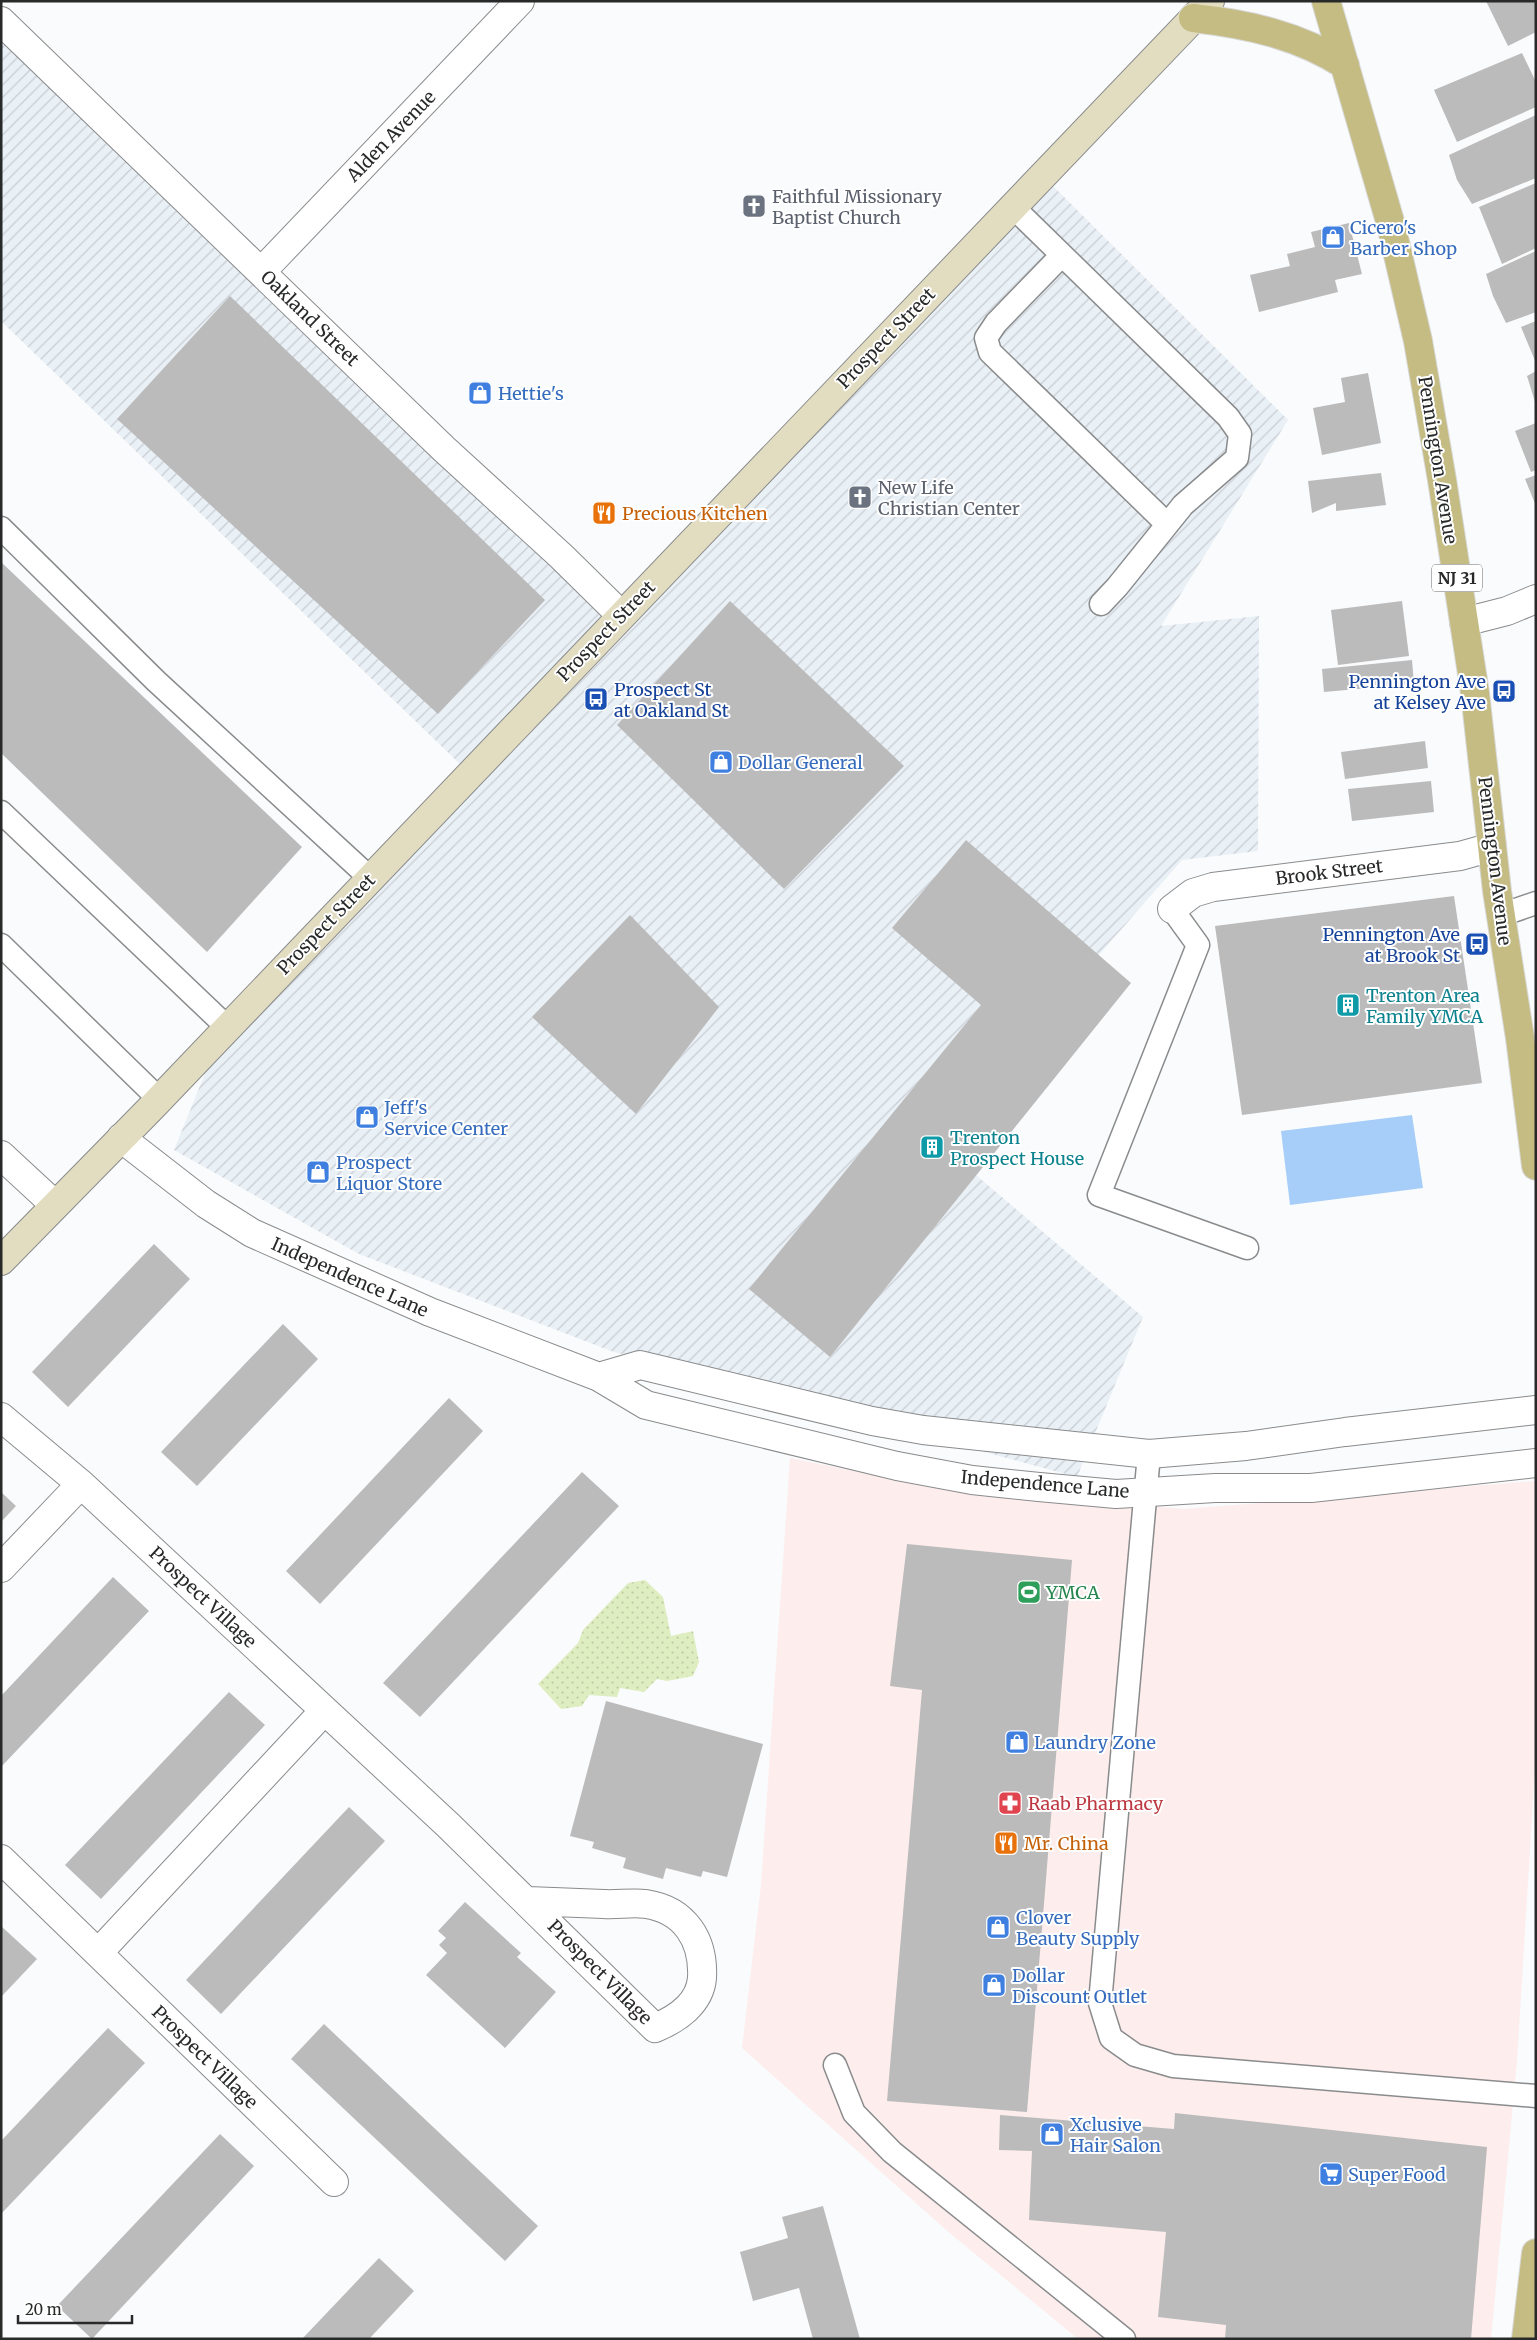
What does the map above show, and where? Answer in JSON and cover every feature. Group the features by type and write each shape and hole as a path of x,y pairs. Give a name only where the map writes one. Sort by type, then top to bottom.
{"main road":[{"name":"Pennington Avenue","path":"1326,1 1391,225 1418,340 1475,693 1492,847 1520,1038 1536,1166"},
{"path":"1202,9 1237,22 1278,33 1329,55 1345,65"},
{"path":"1526,2339 1536,2253"}],"street":[{"name":"Alden Avenue","path":"262,271 520,1"},
{"name":"Prospect Street","path":"1,1261 228,1028 1202,9"},
{"name":"Oakland Street","path":"1,21 262,271 444,449 561,556 621,615"},
{"path":"1464,622 1507,611 1536,599"},
{"name":"Brook Street","path":"1172,909 1192,893 1212,887 1460,856 1492,847"},
{"name":"Independence Lane","path":"121,1138 206,1204 252,1233 430,1312 599,1377 646,1405 897,1466 972,1480 1116,1494 1215,1488 1311,1488 1536,1463"},
{"path":"1,1155 54,1205"},
{"path":"599,1377 640,1365 872,1421 923,1430 1149,1454 1246,1446 1345,1432 1536,1410"},
{"name":"Prospect Village","path":"1,1417 81,1484 528,1901 656,2028 671,2022 684,2012 693,2001 701,1983 703,1960 695,1936 673,1914 646,1904 528,1901"},
{"path":"1,1568 81,1484"},
{"path":"98,1953 324,1712"},
{"name":"Prospect Village","path":"1,1859 334,2182"}],"lane":[{"path":"1012,206 1228,417 1240,434 1237,458 1183,505 1101,604"},
{"path":"1062,255 996,323 986,338 990,352 1167,524"},
{"path":"1,528 156,681 370,878"},
{"path":"1,812 228,1028"},
{"path":"1501,915 1536,902"},
{"path":"1172,909 1198,945 1099,1195 1247,1248"},
{"path":"1,945 159,1099"},
{"path":"1149,1454 1100,2003 1111,2038 1135,2055 1173,2066 1536,2096"},
{"path":"835,2065 854,2113 892,2152 1124,2339"}],"shaded area":[{"path":"1,31 624,619 1043,176 1288,420 1161,626 1259,616 1258,851 1182,860 936,1141 1143,1317 1077,1477 611,1351 359,1254 174,1150 225,1024 464,768 1,321"},
{"path":"790,1458 933,1487 1184,1509 1536,1481 1536,1750 1517,2061 1491,2339 1078,2339 945,2229 742,2048 761,1885"}],"green space":[{"path":"645,1580 663,1597 671,1636 693,1631 699,1662 693,1676 667,1681 657,1679 644,1692 620,1688 617,1697 589,1695 582,1706 561,1709 538,1684 578,1643 583,1630 628,1583"}],"water":[{"path":"1412,1115 1423,1188 1290,1205 1281,1131"}],"building":[{"path":"1486,1 1536,1 1536,32 1508,46"},
{"path":"1522,53 1536,82 1536,107 1457,142 1434,90"},
{"path":"1536,115 1536,178 1472,204 1457,180 1449,155"},
{"path":"1536,183 1536,248 1502,264 1479,207"},
{"path":"1349,223 1362,274 1335,280 1338,292 1259,312 1250,275 1290,266 1287,254 1315,247 1311,232"},
{"path":"1536,251 1536,312 1506,323 1493,296 1486,274"},
{"path":"230,296 545,600 438,714 117,419"},
{"path":"1536,321 1536,363 1521,327"},
{"path":"1536,371 1536,402 1535,402 1527,376"},
{"path":"1368,373 1381,443 1322,455 1313,408 1345,402 1341,378"},
{"path":"1536,423 1536,470 1531,472 1515,431"},
{"path":"1381,473 1386,505 1336,511 1336,503 1312,513 1308,481"},
{"path":"1536,475 1536,506 1525,479"},
{"path":"1,562 302,847 207,952 1,753"},
{"path":"730,601 904,766 784,889 617,725"},
{"path":"1402,601 1409,656 1338,665 1331,610"},
{"path":"1412,660 1414,684 1324,692 1322,669"},
{"path":"1425,741 1428,768 1345,779 1341,752"},
{"path":"1431,781 1434,812 1352,821 1348,789"},
{"name":"Trenton Prospect House","path":"966,840 1131,983 830,1357 749,1289 981,1005 892,928"},
{"name":"Trenton Area Family YMCA","path":"1454,896 1482,1083 1242,1115 1215,926"},
{"path":"630,915 719,1007 636,1114 532,1017"},
{"path":"154,1244 190,1279 68,1407 32,1372"},
{"path":"283,1324 318,1359 197,1486 161,1452"},
{"path":"449,1398 483,1431 320,1604 286,1571"},
{"path":"582,1472 619,1506 420,1717 383,1683"},
{"path":"1,1492 16,1506 1,1522"},
{"path":"907,1544 1072,1560 1027,2112 887,2101 922,1690 890,1686"},
{"path":"113,1577 149,1611 1,1767 1,1696"},
{"path":"229,1692 265,1725 101,1899 65,1865"},
{"path":"606,1701 763,1744 727,1877 703,1871 701,1877 666,1868 663,1879 623,1868 626,1858 592,1848 594,1842 570,1836"},
{"path":"349,1807 385,1841 221,2014 186,1980"},
{"path":"465,1902 521,1953 517,1957 556,1992 505,2048 426,1975 447,1953 439,1945 446,1938 438,1931"},
{"path":"1,1926 37,1959 1,1997"},
{"path":"324,2024 538,2226 505,2261 291,2059"},
{"path":"108,2028 145,2063 1,2214 1,2141"},
{"path":"1175,2113 1487,2147 1471,2339 1225,2339 1226,2325 1158,2317 1166,2232 1029,2220 1032,2151 999,2150 1000,2115 1174,2129"},
{"path":"220,2134 254,2166 92,2339 57,2306"},
{"path":"823,2206 860,2339 813,2339 799,2288 753,2301 740,2252 788,2238 782,2217"},
{"path":"379,2258 414,2291 369,2339 302,2339"}],"place":[{"name":"Faithful Missionary Baptist Church","path":"754,206"},
{"name":"Cicero's Barber Shop","path":"1333,237"},
{"name":"Hettie's","path":"480,393"},
{"name":"New Life Christian Center","path":"860,497"},
{"name":"Precious Kitchen","path":"604,513"},
{"name":"Pennington Ave at Kelsey Ave","path":"1504,691"},
{"name":"Prospect St at Oakland St","path":"596,699"},
{"name":"Dollar General","path":"721,762"},
{"name":"Pennington Ave at Brook St","path":"1477,944"},
{"name":"Trenton Area Family YMCA","path":"1348,1005"},
{"name":"Jeff's Service Center","path":"367,1117"},
{"name":"Trenton Prospect House","path":"932,1147"},
{"name":"Prospect Liquor Store","path":"318,1172"},
{"name":"YMCA","path":"1029,1592"},
{"name":"Laundry Zone","path":"1017,1742"},
{"name":"Raab Pharmacy","path":"1010,1803"},
{"name":"Mr. China","path":"1006,1843"},
{"name":"Clover Beauty Supply","path":"998,1927"},
{"name":"Dollar Discount Outlet","path":"994,1985"},
{"name":"Xclusive Hair Salon","path":"1052,2134"},
{"name":"Super Food","path":"1331,2174"}]}
